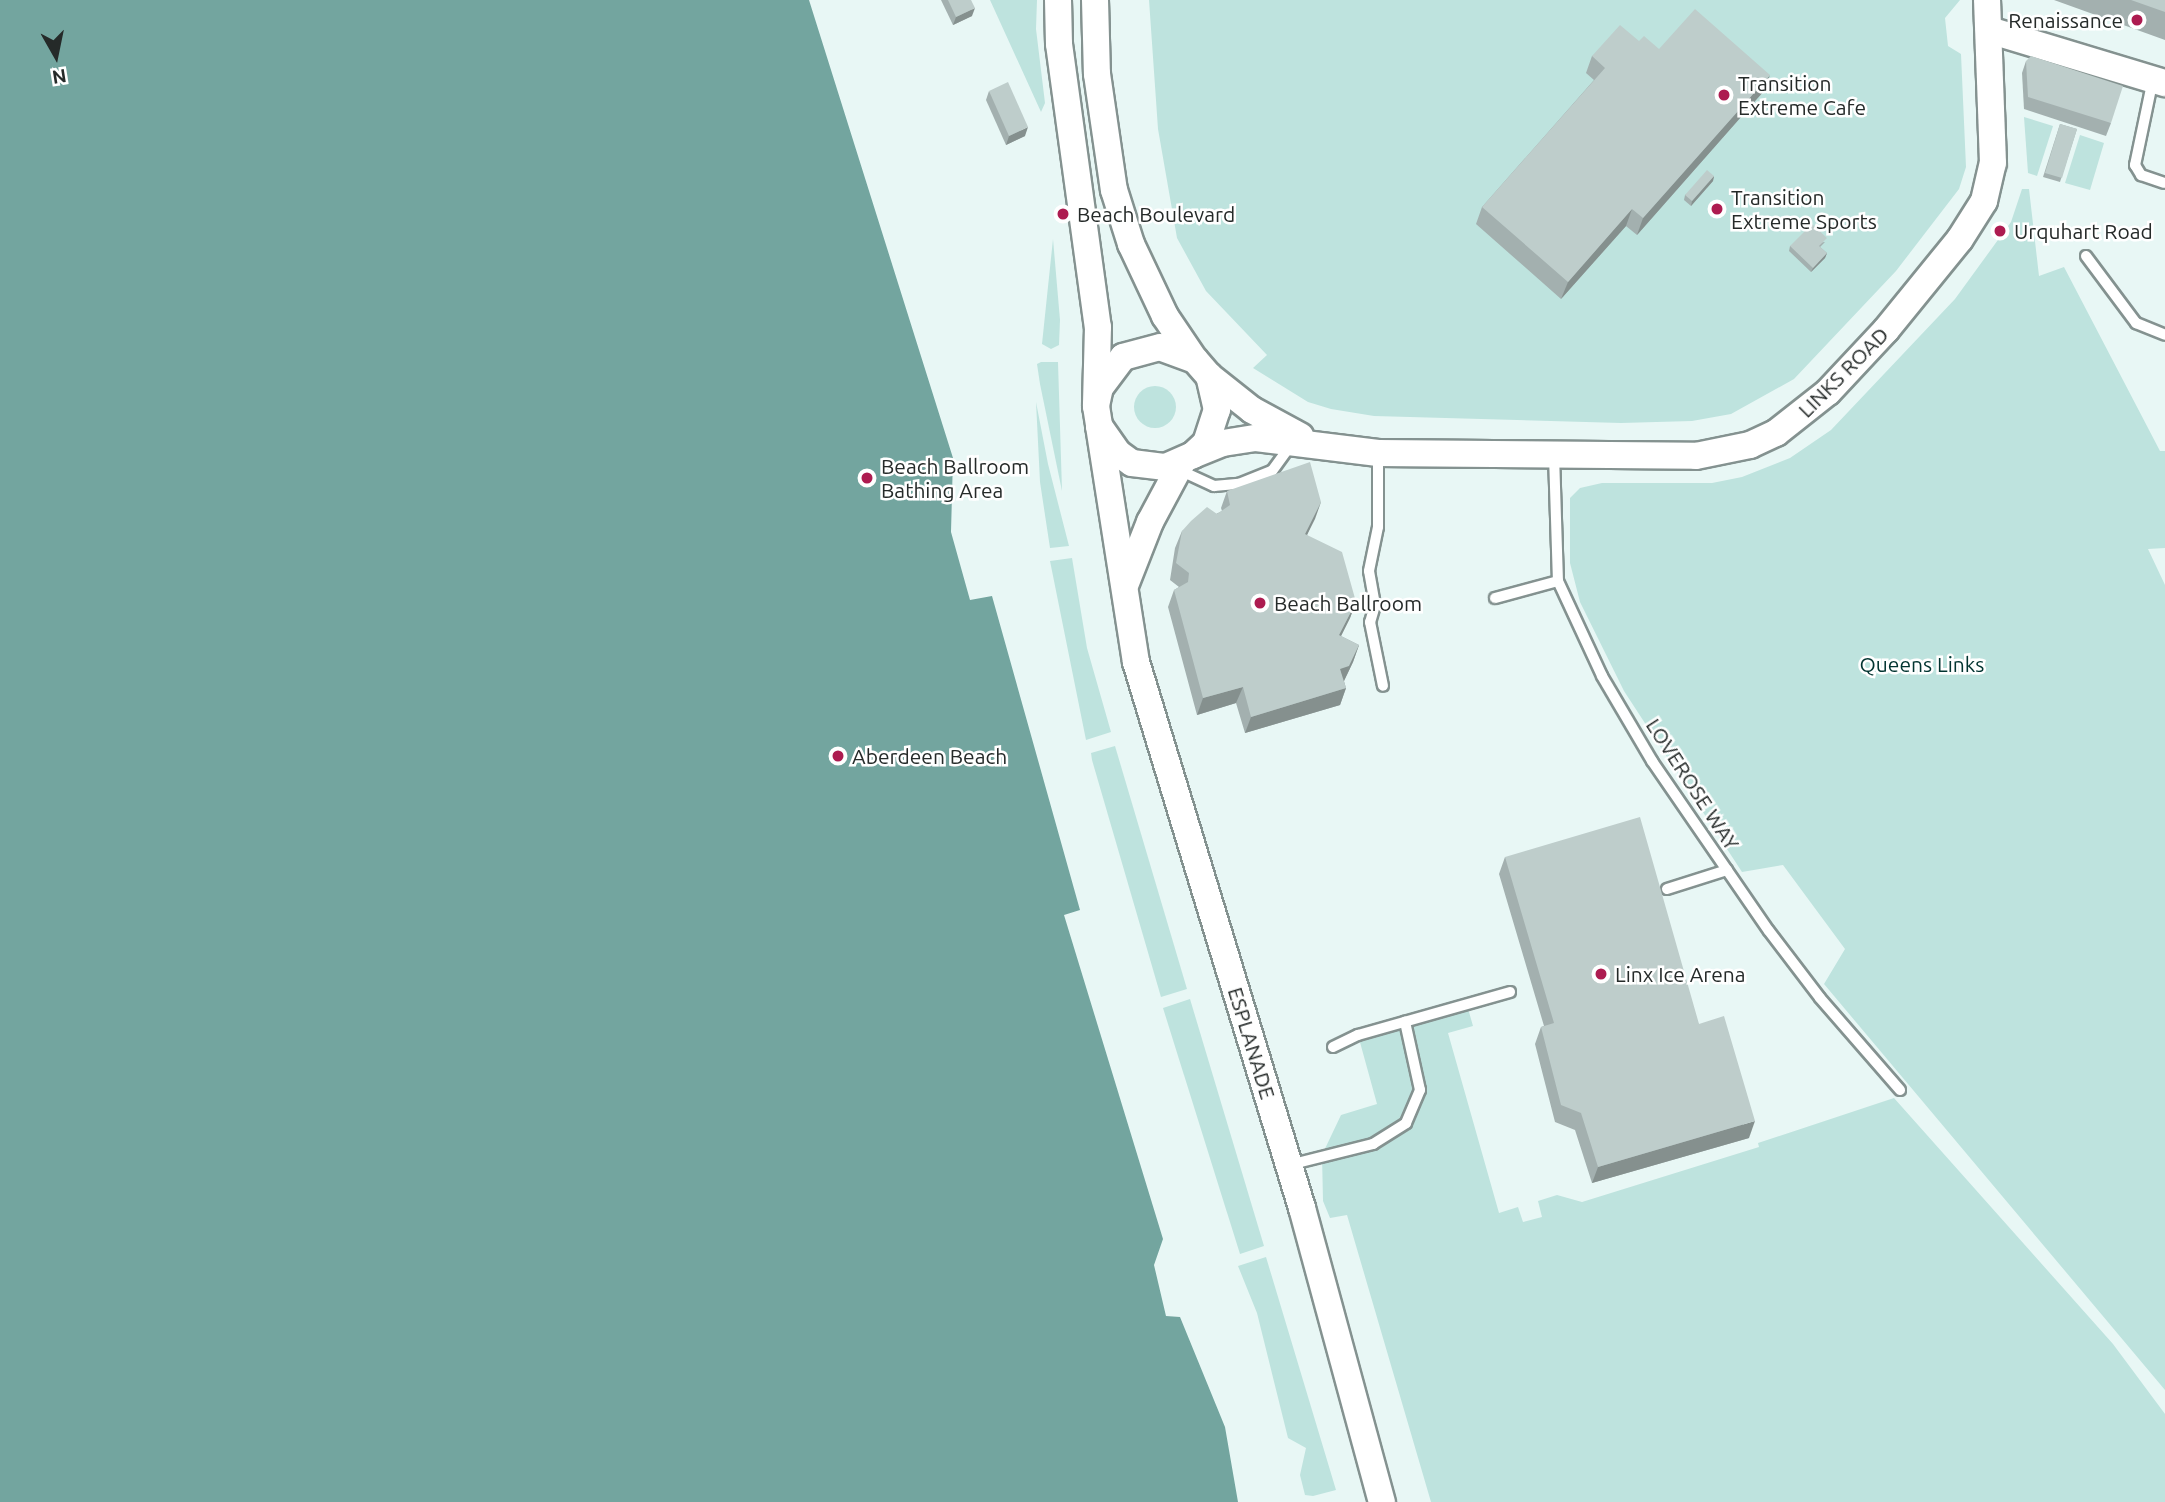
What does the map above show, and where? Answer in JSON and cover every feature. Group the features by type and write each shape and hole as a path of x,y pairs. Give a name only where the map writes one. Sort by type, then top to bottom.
{"street":[{"path":"1058,0 1059,44 1098,327 1098,416 1112,447 1132,463 1180,463 1214,427 1217,410 1202,368 1165,316 1131,244 1114,190 1097,74 1095,0"},
{"name":"LINKS ROAD","path":"1180,463 1240,438 1320,444 1378,453 1554,455 1723,453 1776,433 1828,392 1937,269 1984,201 1993,163 1987,0"},
{"path":"1989,30 2159,81"},
{"path":"1098,416 1104,378 1123,357 1160,346 1202,368"},
{"name":"LINKS ROAD","path":"1202,368 1261,416 1320,444"},
{"name":"ESPLANADE","path":"1098,416 1126,583 1127,620 1136,662 1289,1165 1382,1502"},
{"name":"ESPLANADE","path":"1126,583 1180,463"}],"lane":[{"path":"2159,81 2135,165 2141,176 2164,183"},
{"path":"2086,256 2136,323 2165,335"},
{"path":"1180,463 1214,486 1239,484 1272,471 1293,442"},
{"path":"1378,453 1379,506 1369,571 1375,605 1370,622 1383,686"},
{"name":"LOVEROSE WAY","path":"1554,455 1559,581 1577,626 1633,730 1727,870 1820,999 1900,1090"},
{"path":"1494,598 1559,581"},
{"path":"1667,889 1727,870"},
{"path":"1333,1047 1405,1022 1510,992"},
{"path":"1289,1165 1373,1144 1406,1123 1420,1090 1405,1022"}],"green space":[{"path":"990,0 1037,0 1036,29 1045,103 1041,112"},
{"path":"1149,0 1960,0 1945,18 1948,46 1961,54 1966,167 1959,189 1896,271 1794,379 1731,414 1692,421 1621,423 1374,416 1331,409 1308,402 1253,368 1267,355 1206,291 1177,238 1158,129"},
{"path":"2024,117 2053,126 2037,176 2028,173"},
{"path":"2080,135 2104,143 2090,190 2065,183"},
{"name":"Queens Links","path":"2022,189 2029,189 2039,276 2064,267 2160,451 2165,451 2165,548 2148,549 2165,585 2165,1390 1824,984 1845,949 1783,865 1742,872 1624,691 1580,602 1570,563 1570,498 1580,488 1602,483 1712,483 1742,477 1790,458 1831,430 1955,299 2011,222"},
{"path":"1053,239 1060,320 1059,345 1051,349 1042,344"},
{"path":"1058,362 1062,491 1040,384 1037,364"},
{"path":"1155,386 1170,392 1176,407 1170,422 1155,428 1140,422 1134,407 1140,392"},
{"path":"1036,402 1048,464 1069,546 1050,548 1040,482"},
{"path":"1072,558 1087,648 1111,732 1086,740 1050,561"},
{"path":"1115,746 1187,989 1161,997 1092,760 1091,753"},
{"path":"1190,999 1264,1246 1240,1254 1163,1008"},
{"path":"1467,1005 1473,1026 1448,1033 1499,1213 1518,1207 1523,1222 1542,1217 1538,1201 1557,1195 1582,1202 1759,1147 1758,1143 1894,1098 2113,1344 2165,1414 2165,1502 1431,1502 1347,1215 1330,1218 1323,1201 1322,1155 1341,1115 1377,1104 1358,1035"},
{"path":"1266,1257 1336,1490 1313,1496 1305,1495 1300,1475 1306,1448 1288,1438 1257,1313 1238,1266"}],"shaded area":[{"path":"0,0 809,0 953,458 951,532 970,600 992,596 1080,910 1064,915 1163,1239 1154,1265 1166,1316 1180,1317 1225,1427 1238,1502 0,1502"}],"building":[{"path":"948,0 971,0 975,8 956,17"},
{"path":"2131,0 2165,0 2165,12"},
{"path":"1695,9 1770,75 1643,218 1632,209 1568,282 1482,207 1605,68 1592,56 1620,25 1639,41 1644,36 1659,49"},
{"path":"2031,56 2123,86 2111,123 2028,97 2026,61"},
{"path":"1008,82 1028,127 1009,136 989,91"},
{"path":"2060,124 2077,129 2062,178 2045,173"},
{"path":"1707,170 1714,176 1692,201 1685,195"},
{"path":"1812,224 1827,238 1819,246 1827,253 1813,268 1790,246"},
{"name":"Beach Ballroom","path":"1310,462 1321,502 1305,534 1342,552 1356,602 1339,635 1359,645 1349,666 1340,669 1346,688 1251,717 1243,687 1203,698 1174,590 1188,582 1189,573 1176,563 1182,531 1207,507 1217,514 1230,505 1227,491"},
{"name":"Linx Ice Arena","path":"1640,817 1699,1024 1724,1016 1755,1121 1598,1167 1581,1113 1561,1105 1541,1027 1554,1023 1505,857"}],"place":[{"name":"Renaissance","path":"2137,20"},
{"name":"Transition Extreme Cafe","path":"1724,95"},
{"name":"Transition Extreme Sports","path":"1717,209"},
{"name":"Beach Boulevard","path":"1063,214"},
{"name":"Urquhart Road","path":"2000,231"},
{"name":"Beach Ballroom Bathing Area","path":"867,478"},
{"name":"Beach Ballroom","path":"1260,603"},
{"name":"Aberdeen Beach","path":"838,756"},
{"name":"Linx Ice Arena","path":"1601,974"}]}
